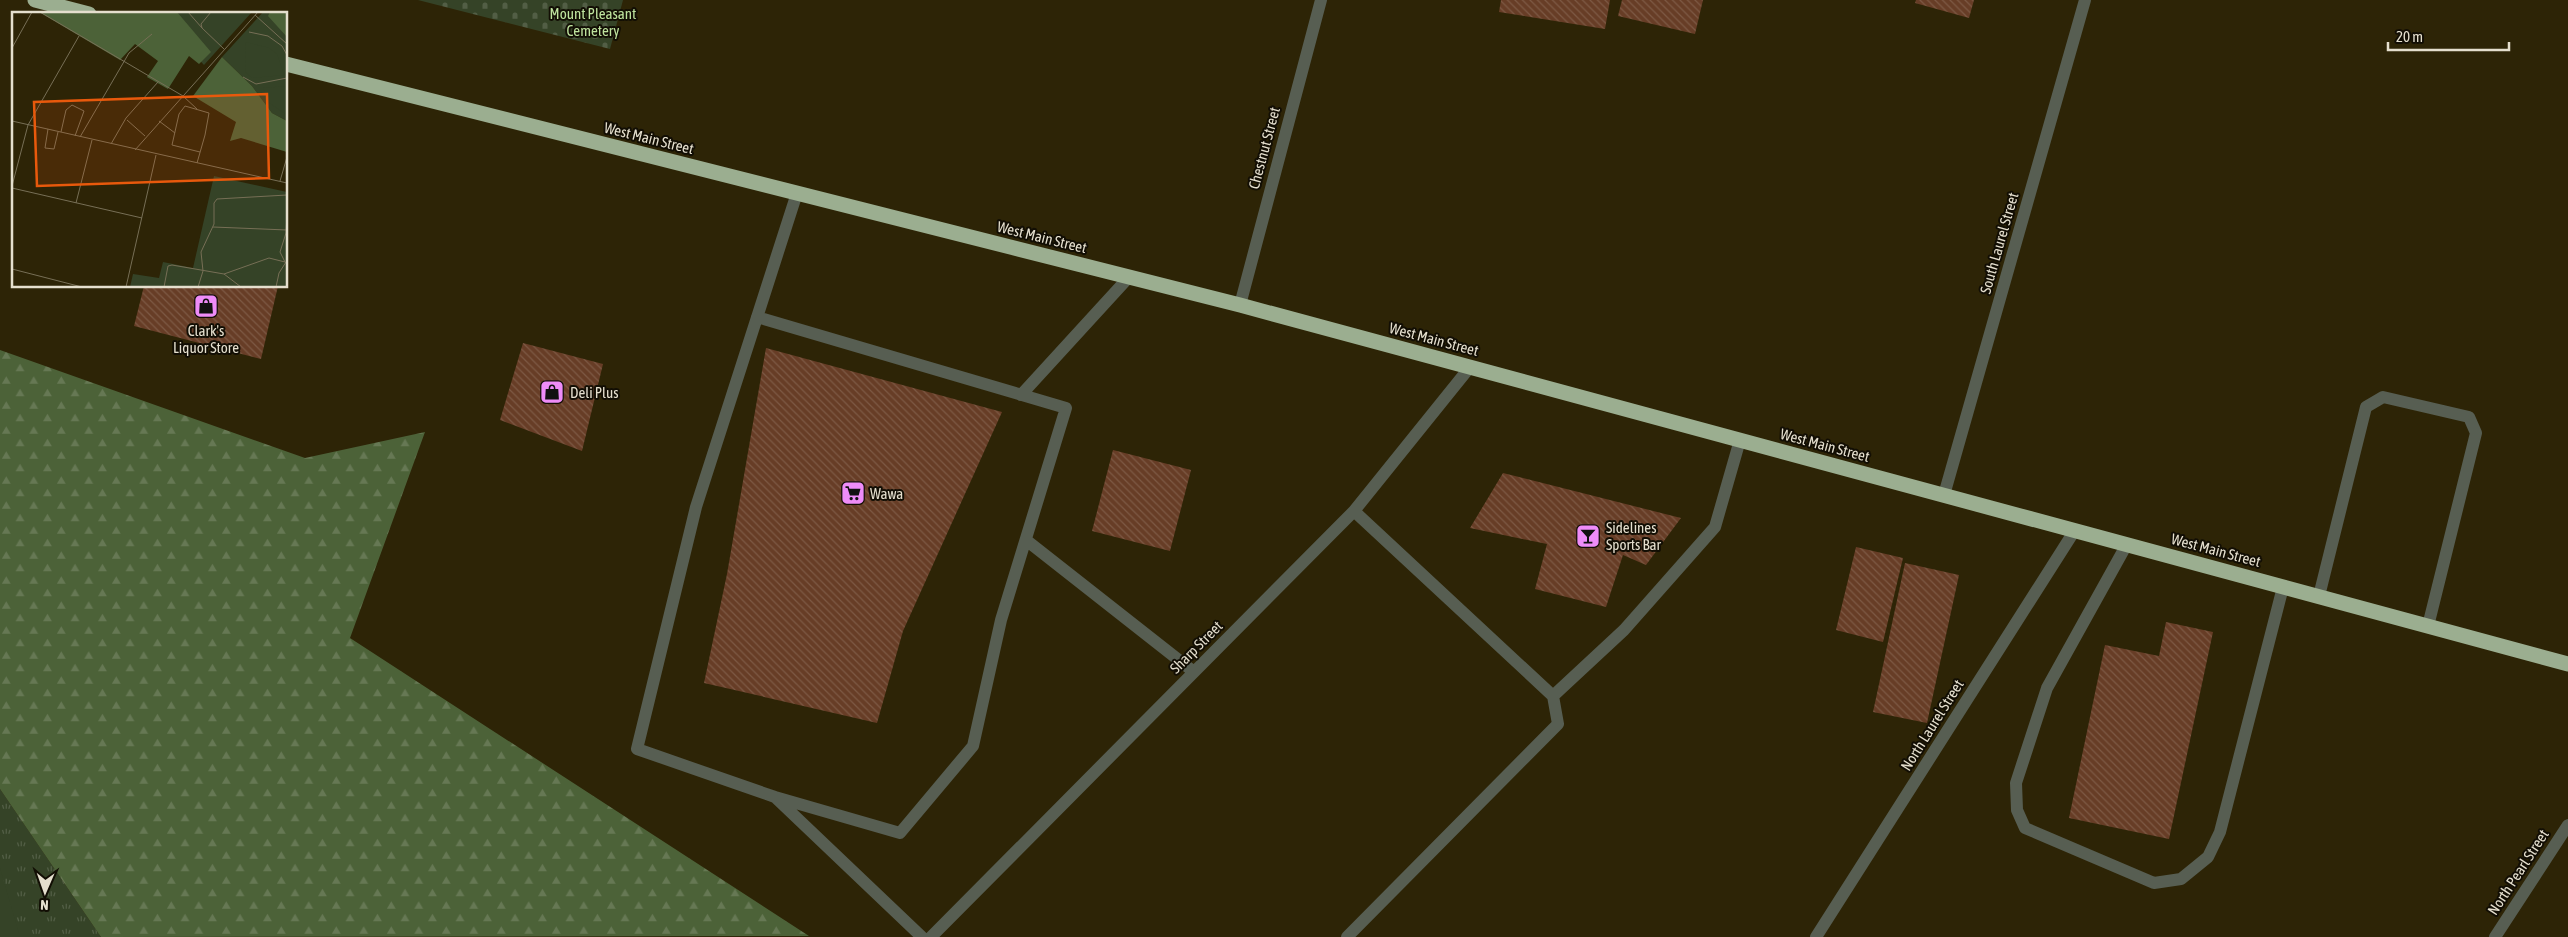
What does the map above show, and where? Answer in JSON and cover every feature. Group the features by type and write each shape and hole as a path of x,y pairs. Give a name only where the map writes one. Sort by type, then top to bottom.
{"highway":[{"path":"35,0 81,12"},
{"name":"West Main Street","path":"288,65 1240,305 2568,664"}],"street":[{"name":"Chestnut Street","path":"1240,305 1320,0"},
{"name":"South Laurel Street","path":"1944,495 2085,0"},
{"path":"757,317 1066,408 1001,620 973,746 900,834 775,797 637,749 696,507 757,317 797,193"},
{"path":"1021,394 1129,277"},
{"name":"Sharp Street","path":"931,937 1354,511 1470,367"},
{"path":"2319,596 2366,407 2383,397 2469,417 2476,432 2428,626"},
{"path":"1553,696 1624,630 1715,527 1740,440"},
{"path":"1347,937 1558,724 1553,696 1354,511"},
{"name":"North Laurel Street","path":"1816,937 2075,530"},
{"path":"1026,540 1194,672"},
{"path":"2128,544 2047,688 2016,783 2017,810 2026,828 2154,883 2181,879 2208,857 2220,832 2283,587"},
{"path":"775,797 922,937"},
{"name":"North Pearl Street","path":"2496,937 2568,825"}],"green space":[{"name":"Mount Pleasant Cemetery","path":"418,0 623,0 610,49"},
{"path":"0,350 305,458 425,432 350,638 809,936 101,937 0,789"},
{"path":"0,789 101,937 0,937"},
{"path":"0,868 20,937 0,937"}],"building":[{"path":"1501,0 1610,0 1605,29 1499,12"},
{"path":"1622,0 1703,0 1695,34 1618,16"},
{"path":"1916,0 1974,0 1969,18 1915,3"},
{"name":"Clark's Liquor Store","path":"144,288 278,288 261,359 134,326"},
{"name":"Deli Plus","path":"523,343 603,364 582,451 500,420"},
{"name":"Wawa","path":"766,348 1002,412 903,631 877,723 704,683 727,574"},
{"path":"1113,450 1191,470 1170,551 1092,531"},
{"name":"Sidelines Sports Bar","path":"1503,473 1681,518 1646,565 1623,555 1606,607 1535,589 1547,544 1470,528"},
{"path":"1856,547 1903,558 1883,642 1836,630"},
{"path":"1905,563 1959,575 1927,723 1873,712"},
{"path":"2166,622 2213,632 2169,839 2069,818 2105,645 2159,656"}],"place":[{"name":"Clark's Liquor Store","path":"206,306"},
{"name":"Deli Plus","path":"552,392"},
{"name":"Wawa","path":"853,493"},
{"name":"Sidelines Sports Bar","path":"1588,536"}]}
